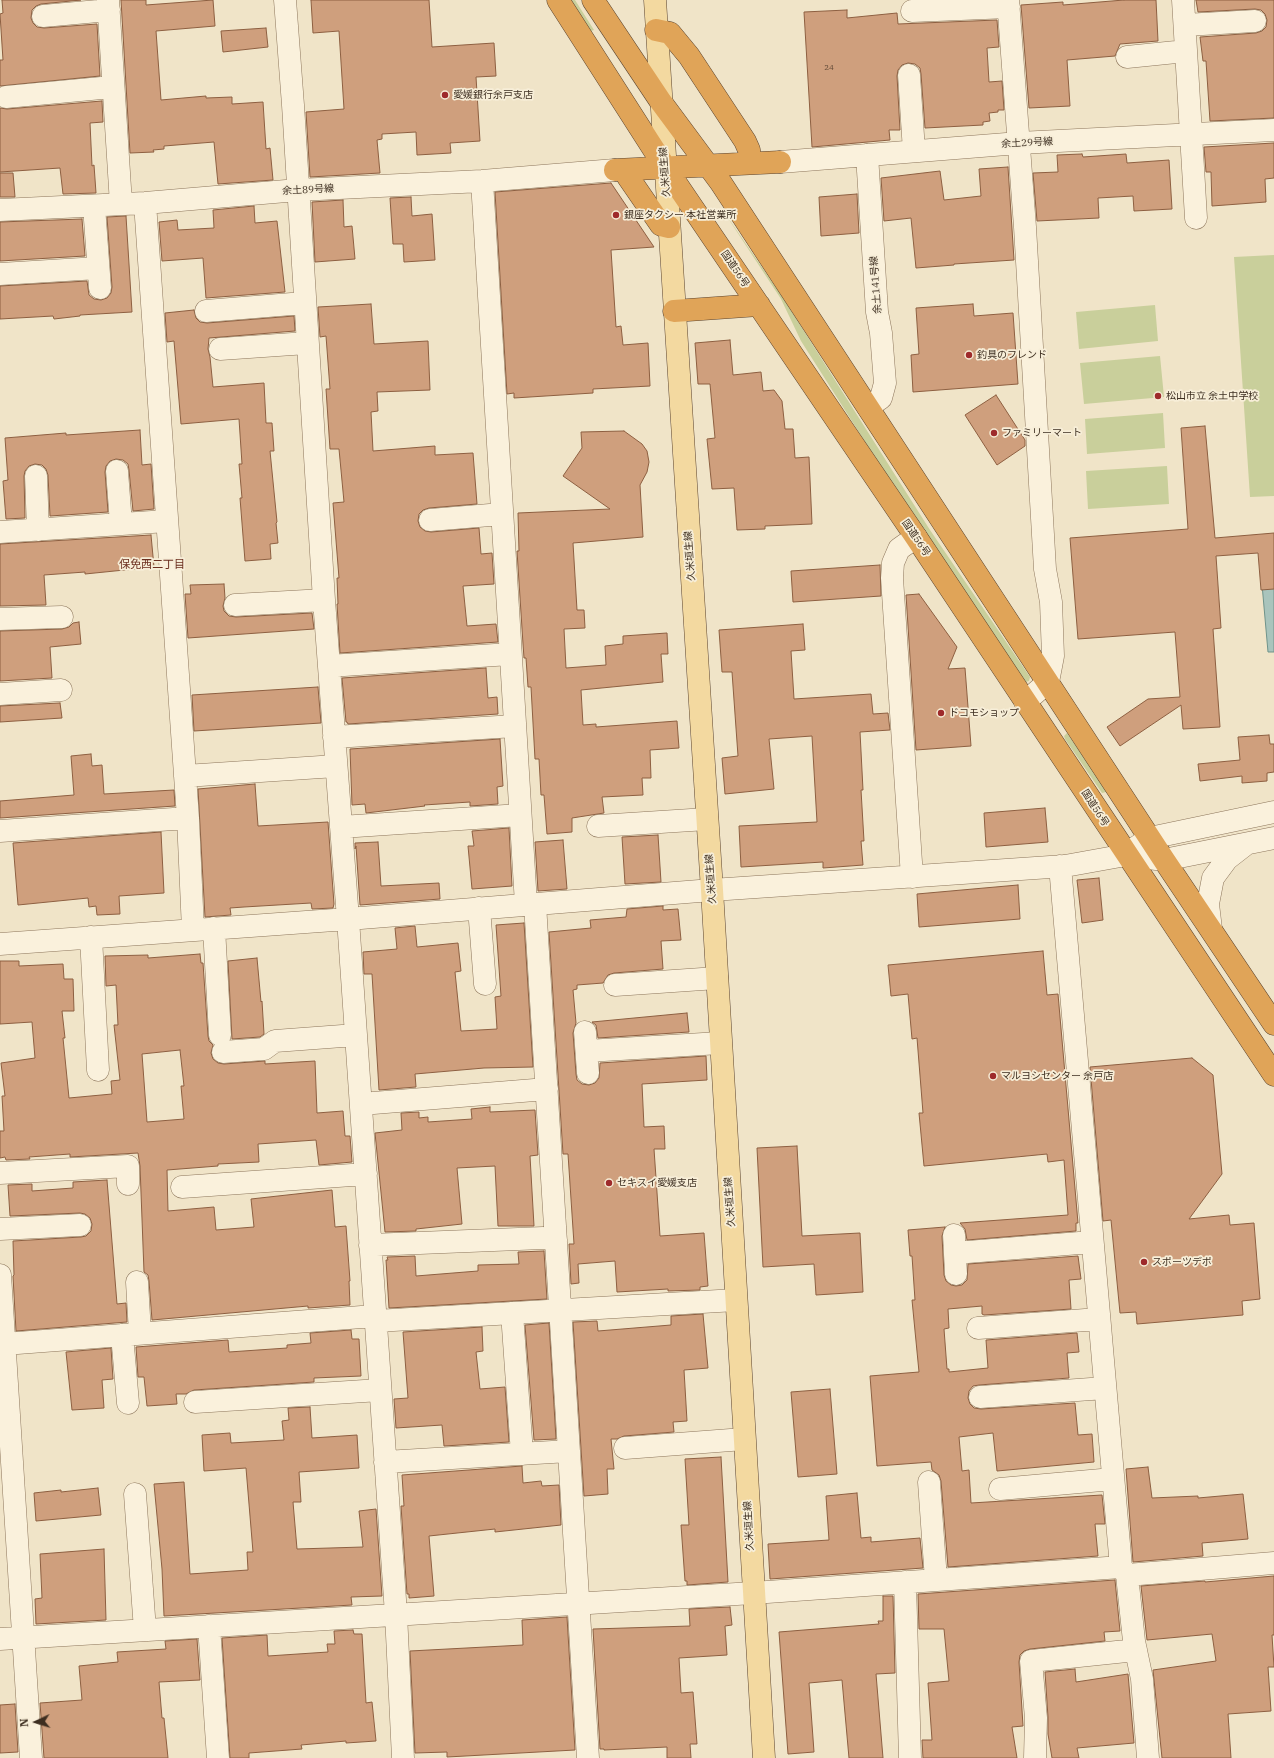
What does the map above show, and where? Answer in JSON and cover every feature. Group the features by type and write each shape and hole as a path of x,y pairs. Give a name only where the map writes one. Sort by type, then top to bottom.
{"highway":[{"name":"国道56号","path":"558,0 665,167 916,537 1126,855 1274,1075"},
{"path":"593,0 661,102 721,183 1164,860 1274,1024"},
{"path":"656,30 670,33 689,56 745,141 749,150 750,163"},
{"path":"620,170 780,162"},
{"path":"620,170 628,177 661,225 669,227"},
{"path":"674,311 759,305"}],"main road":[{"name":"久米垣生線","path":"655,0 712,890 764,1758"}],"street":[{"path":"285,0 324,600 386,1462 396,1614 403,1758"},
{"path":"1183,0 1196,218"},
{"path":"912,11 1009,4 1045,569 1051,602 1053,656 1048,682 1025,702"},
{"path":"43,16 109,5 112,87 121,204"},
{"path":"1185,25 1255,21"},
{"path":"1127,57 1186,52"},
{"path":"909,75 914,151"},
{"path":"6,97 112,87"},
{"name":"余土29号線","path":"780,162 1019,143 1274,130"},
{"name":"余土141号線","path":"867,155 877,312 881,333 884,383 881,398 868,407"},
{"name":"余土89号線","path":"0,210 145,203 298,190 482,181 620,170"},
{"path":"482,181 520,815 530,904 547,1089 588,1758"},
{"path":"145,203 188,818 221,1044 264,1048 275,1041 356,1035"},
{"path":"0,274 99,278 94,206"},
{"path":"206,311 304,303"},
{"path":"220,348 307,343"},
{"path":"117,471 121,524"},
{"path":"36,476 38,530"},
{"path":"430,520 502,514"},
{"path":"0,532 168,521"},
{"path":"912,877 892,578 893,563 900,549 916,537"},
{"path":"235,605 324,600"},
{"path":"0,620 62,617"},
{"path":"329,666 510,654"},
{"path":"0,694 61,690"},
{"path":"334,737 515,726"},
{"path":"185,776 336,766"},
{"path":"1126,855 1150,838 1274,812"},
{"path":"341,827 520,815"},
{"path":"0,831 188,818"},
{"path":"598,826 707,819"},
{"path":"0,944 348,919 712,890 1060,866 1126,855 1164,860 1274,838"},
{"path":"1211,929 1208,904 1213,878 1227,859 1248,843"},
{"path":"1060,866 1113,1479 1124,1571 1142,1679 1148,1758"},
{"path":"479,908 485,984"},
{"path":"91,937 98,1070"},
{"path":"615,985 717,978"},
{"path":"588,1073 586,1042 720,1043"},
{"path":"361,1104 547,1089"},
{"path":"0,1173 128,1166 128,1184"},
{"path":"182,1187 366,1174"},
{"path":"0,1229 80,1225"},
{"path":"370,1245 543,1238 556,1240"},
{"path":"955,1254 1092,1242"},
{"path":"0,1275 30,1758"},
{"path":"128,1403 131,1334 137,1282"},
{"path":"3,1340 131,1334 375,1318 512,1313 736,1300"},
{"path":"512,1313 522,1454"},
{"path":"978,1328 1099,1319"},
{"path":"980,1397 1105,1388"},
{"path":"195,1402 380,1390"},
{"path":"625,1448 744,1439"},
{"path":"386,1462 569,1451"},
{"path":"1000,1489 1113,1479"},
{"path":"929,1482 936,1580"},
{"path":"135,1494 145,1630"},
{"path":"0,1639 936,1580 1274,1563"},
{"path":"905,1582 910,1758"},
{"path":"209,1626 218,1758"},
{"path":"1035,1758 1036,1718 1031,1661 1136,1650"}],"green space":[{"path":"569,0 575,0 594,30 591,31"},
{"path":"722,209 783,298 930,530 1030,677 1029,681 1026,682 1022,680 923,533 801,341 781,299"},
{"path":"1274,255 1274,496 1250,497 1234,257"},
{"path":"1155,305 1158,341 1079,349 1076,312"},
{"path":"1160,356 1164,397 1084,404 1080,363"},
{"path":"1163,413 1165,448 1087,454 1085,419"},
{"path":"1167,466 1169,504 1088,509 1086,471"},
{"path":"1067,733 1107,791 1106,792 1102,793 1065,739 1064,736"}],"water":[{"path":"1274,572 1274,652 1268,652 1261,573"}],"building":[{"path":"2,0 81,0 41,4 32,10 31,18 37,27 44,28 97,24 100,76 0,86 0,60 3,60 0,14 3,13"},
{"path":"121,0 146,0 146,5 213,0 215,26 156,31 161,100 206,96 206,98 232,97 232,104 263,102 266,149 270,148 273,180 218,184 214,142 164,146 164,149 153,150 154,152 130,153"},
{"path":"311,0 429,0 432,47 494,43 496,76 476,77 480,141 450,143 451,153 417,155 416,132 382,134 382,139 377,140 380,173 310,177 306,112 344,109 339,31 313,33"},
{"path":"1124,0 1156,0 1158,41 1120,44 1115,56 1067,60 1070,106 1029,108 1021,5 1063,2 1063,5"},
{"path":"1196,0 1274,0 1274,118 1210,121 1206,61 1203,61 1200,37 1256,33 1262,31 1266,27 1267,20 1265,14 1261,10 1255,9 1198,12"},
{"path":"847,10 847,18 897,13 898,24 997,20 999,47 987,48 989,82 1002,81 1004,110 989,113 990,121 983,122 983,125 925,128 920,68 915,64 908,63 902,65 898,70 900,130 889,130 890,140 812,147 804,12"},
{"path":"266,28 268,47 223,52 221,31"},
{"path":"102,101 103,122 90,123 92,166 94,165 96,193 63,194 60,168 0,172 0,108 7,109"},
{"path":"1274,143 1274,178 1265,179 1266,202 1212,206 1211,172 1206,172 1204,147"},
{"path":"1082,154 1083,157 1126,154 1127,163 1169,160 1172,209 1134,211 1133,196 1098,198 1099,218 1037,221 1033,173 1058,172 1057,155"},
{"path":"1008,167 1014,260 916,268 911,218 884,221 881,178 940,171 944,200 981,196 979,169"},
{"path":"0,173 13,173 15,197 0,197"},
{"path":"611,183 654,247 611,250 616,327 621,326 623,345 648,343 650,386 593,389 593,393 514,398 514,393 507,394 495,192"},
{"path":"857,194 859,233 821,236 819,197"},
{"path":"411,197 412,216 432,214 435,260 404,262 403,244 393,244 390,198"},
{"path":"343,200 344,227 352,226 355,259 315,262 312,202"},
{"path":"254,206 255,223 277,221 285,292 206,298 203,258 162,261 159,222 177,220 178,230 214,228 213,210"},
{"path":"126,216 132,312 80,315 54,319 53,316 0,319 0,286 87,281 89,295 94,299 101,300 107,298 111,293 112,287 107,217"},
{"path":"82,219 85,256 0,261 0,222"},
{"path":"371,304 374,344 428,341 430,390 377,392 378,411 371,412 373,451 435,446 435,455 473,453 477,504 429,508 423,510 419,514 418,521 420,527 425,531 431,532 479,528 481,554 492,553 494,584 463,586 467,626 496,624 498,642 340,653 337,604 337,578 339,578 333,503 344,502 339,449 330,449 326,389 330,389 326,336 320,337 318,307"},
{"path":"973,304 974,316 1013,313 1018,384 913,392 911,355 919,354 916,308"},
{"path":"194,310 196,318 200,322 207,323 294,316 295,331 209,338 208,349 213,387 264,383 266,423 272,423 274,451 270,451 278,543 270,544 271,559 245,561 240,498 242,498 239,464 242,464 239,419 181,424 174,341 167,342 165,313"},
{"path":"730,340 733,375 761,372 763,391 774,390 782,401 785,429 793,429 795,458 809,457 812,524 765,526 765,529 737,530 734,488 712,489 707,439 715,438 710,384 698,384 695,343"},
{"path":"996,395 1025,440 1025,446 997,465 965,415"},
{"path":"1205,426 1215,538 1274,533 1274,589 1261,590 1258,553 1216,556 1221,628 1213,629 1220,727 1183,729 1181,705 1120,746 1107,727 1148,699 1180,697 1175,632 1078,639 1070,538 1188,529 1181,428"},
{"path":"140,430 142,465 151,464 154,509 133,511 128,464 123,460 116,459 110,461 106,466 105,472 108,512 50,516 48,475 46,469 42,465 35,464 29,466 25,471 24,476 25,518 6,519 3,481 8,480 5,438 66,433 66,435"},
{"path":"624,431 642,444 647,451 649,462 647,472 640,485 643,537 573,543 577,610 584,610 585,628 564,629 566,668 606,665 605,646 623,644 623,636 667,633 668,654 661,654 663,682 581,690 583,725 596,724 596,727 677,721 679,748 650,750 651,778 642,778 643,795 602,797 604,813 572,818 572,832 547,834 544,795 541,795 539,759 535,759 531,687 528,687 526,658 524,658 517,551 519,551 518,513 610,509 563,476 582,448 581,432"},
{"path":"151,535 154,567 85,574 85,572 44,575 46,605 0,606 0,544"},
{"path":"880,565 881,596 793,602 791,571"},
{"path":"224,584 225,598 223,606 224,611 229,616 236,617 312,613 314,629 188,638 185,594 191,594 190,585"},
{"path":"919,594 957,647 948,669 965,668 971,746 916,750 906,595"},
{"path":"79,622 81,644 50,647 52,678 0,681 0,631 62,629 69,627 73,623"},
{"path":"803,624 805,650 791,651 794,699 871,694 873,714 888,713 890,730 860,732 863,790 861,790 864,841 861,841 863,865 823,868 823,862 741,867 739,826 817,822 812,736 769,739 774,789 725,794 722,758 738,756 732,672 722,672 719,630"},
{"path":"486,668 488,698 497,697 498,714 348,724 346,722 342,678"},
{"path":"318,687 321,723 194,731 192,695"},
{"path":"60,703 62,718 0,722 0,706"},
{"path":"1269,735 1270,744 1274,744 1274,772 1267,773 1267,781 1242,783 1242,776 1200,781 1198,764 1240,760 1238,737"},
{"path":"500,739 503,786 497,787 498,804 470,806 470,802 424,805 425,806 366,813 365,804 352,805 350,749"},
{"path":"91,754 92,766 102,765 104,794 174,790 175,806 0,818 0,801 74,795 71,756"},
{"path":"255,784 258,826 328,822 334,904 333,908 312,909 311,903 244,907 230,908 231,915 205,917 198,789"},
{"path":"1045,808 1048,842 986,847 984,813"},
{"path":"509,828 512,886 472,889 468,846 474,846 472,831"},
{"path":"161,832 164,893 119,896 120,914 97,915 96,906 89,907 88,898 18,905 13,843"},
{"path":"658,835 661,882 625,884 622,837"},
{"path":"563,840 567,889 538,891 535,842"},
{"path":"378,842 381,886 439,883 440,899 360,905 355,843"},
{"path":"1099,878 1103,920 1082,923 1077,880"},
{"path":"1018,885 1020,919 919,927 917,894"},
{"path":"663,906 663,910 678,909 681,940 661,941 663,969 614,973 608,975 603,983 577,985 577,989 573,990 576,1023 573,1033 576,1074 577,1080 582,1084 589,1085 595,1083 599,1078 600,1063 706,1056 707,1080 642,1084 644,1127 664,1126 665,1149 654,1149 660,1236 704,1233 708,1286 700,1287 700,1290 668,1291 668,1289 617,1292 615,1261 578,1264 579,1283 571,1284 569,1244 574,1244 568,1154 563,1154 549,932 591,928 590,920 626,917 627,909"},
{"path":"524,923 533,1067 484,1068 415,1074 416,1087 379,1090 372,974 364,974 363,952 397,949 395,928 415,926 417,947 458,943 461,971 455,972 461,1031 497,1029 495,997 501,996 496,925"},
{"name":"マルヨシセンター 余戸店","path":"1043,951 1047,995 1058,994 1078,1223 1076,1223 1076,1231 967,1240 965,1229 960,1223 1068,1215 1064,1160 1048,1162 1047,1154 924,1166 919,1113 923,1113 917,1038 912,1039 908,994 891,996 888,965"},
{"path":"200,954 201,963 203,963 208,1036 209,1041 213,1045 211,1053 213,1059 218,1063 224,1064 265,1061 265,1064 315,1061 317,1113 343,1111 345,1136 350,1136 352,1162 319,1165 316,1140 258,1144 259,1162 218,1164 218,1166 167,1170 168,1211 214,1207 216,1230 254,1227 251,1199 332,1190 335,1227 346,1226 350,1281 350,1305 308,1308 308,1306 152,1320 148,1275 144,1272 140,1166 138,1153 70,1157 70,1154 29,1157 30,1159 6,1160 5,1157 0,1158 0,1131 4,1131 2,1096 5,1096 1,1063 35,1058 32,1022 0,1024 0,961 19,961 19,966 63,964 64,979 73,979 74,1011 62,1011 69,1098 112,1094 111,1081 120,1080 114,1025 118,1025 116,985 106,986 105,956 148,955 148,958","holes":["180,1050 184,1086 181,1086 184,1119 147,1122 142,1054"]},
{"path":"257,958 264,1034 260,1037 232,1039 228,961"},
{"path":"687,1013 689,1032 598,1038 596,1025 592,1022"},
{"path":"1192,1058 1213,1075 1222,1174 1189,1219 1229,1215 1230,1225 1254,1223 1260,1299 1242,1301 1243,1315 1137,1324 1136,1312 1120,1313 1111,1220 1103,1221 1090,1067"},
{"path":"490,1107 490,1112 535,1110 538,1155 530,1156 534,1226 498,1226 495,1166 457,1168 462,1224 416,1229 416,1231 385,1232 375,1133 402,1130 401,1113 419,1112 419,1118 428,1117 428,1122 472,1119 471,1109"},
{"path":"797,1146 802,1236 860,1233 863,1292 816,1295 814,1264 763,1267 757,1148"},
{"path":"107,1180 117,1304 126,1303 127,1322 16,1331 13,1241 86,1236 91,1231 92,1224 90,1218 85,1214 80,1213 10,1216 8,1185 32,1184 32,1191 73,1188 73,1182"},
{"path":"945,1227 942,1236 944,1275 946,1281 951,1285 962,1285 967,1280 968,1264 1078,1256 1081,1279 1069,1280 1071,1309 984,1315 982,1314 982,1306 948,1309 949,1328 944,1329 947,1369 949,1369 949,1372 988,1368 986,1340 1077,1333 1079,1352 1067,1353 1069,1378 973,1386 969,1391 968,1398 970,1404 974,1408 981,1409 1075,1403 1078,1435 1092,1434 1094,1462 997,1471 993,1433 959,1437 962,1471 969,1470 971,1503 1102,1495 1105,1524 1095,1524 1098,1556 948,1567 941,1481 939,1475 932,1470 931,1462 877,1466 870,1376 919,1372 912,1300 915,1300 912,1256 910,1256 908,1230"},
{"path":"544,1251 547,1299 389,1308 387,1257 415,1256 416,1276 478,1271 478,1265 519,1264 518,1252"},
{"path":"703,1314 708,1368 684,1370 687,1421 673,1422 674,1432 624,1436 617,1439 611,1439 614,1469 607,1469 608,1494 584,1496 573,1322 597,1321 598,1331 671,1325 671,1316"},
{"path":"549,1323 556,1439 534,1440 525,1325"},
{"path":"482,1327 483,1351 476,1352 480,1389 505,1387 509,1442 444,1446 442,1425 396,1428 394,1399 408,1398 403,1332"},
{"path":"351,1330 352,1339 359,1339 361,1376 314,1378 314,1382 194,1390 186,1394 176,1394 177,1404 147,1406 144,1377 138,1377 136,1347 228,1340 229,1352 287,1348 287,1345 311,1343 310,1333"},
{"path":"111,1348 113,1379 102,1380 104,1408 72,1410 66,1352"},
{"path":"830,1389 837,1474 798,1477 791,1392"},
{"path":"310,1407 312,1438 357,1435 359,1468 299,1472 301,1502 293,1502 297,1549 363,1547 359,1511 376,1509 382,1596 351,1597 352,1605 164,1616 162,1569 154,1484 184,1482 190,1574 248,1570 247,1552 253,1552 246,1468 204,1471 202,1435 230,1433 231,1443 284,1440 282,1421 289,1420 288,1408"},
{"path":"721,1457 728,1582 687,1585 687,1581 685,1581 681,1525 689,1525 685,1459"},
{"path":"522,1466 523,1483 541,1481 542,1486 559,1485 561,1525 495,1532 495,1529 429,1536 434,1596 409,1598 409,1594 407,1594 401,1506 404,1506 402,1475"},
{"path":"1148,1467 1152,1498 1198,1496 1198,1498 1243,1494 1248,1539 1202,1543 1203,1556 1133,1562 1126,1469"},
{"path":"98,1488 101,1515 36,1521 34,1493"},
{"path":"857,1493 861,1538 871,1537 871,1542 920,1538 923,1568 770,1579 768,1544 829,1540 826,1496"},
{"path":"104,1549 106,1620 36,1624 35,1599 42,1598 40,1554"},
{"path":"1274,1576 1274,1635 1272,1635 1274,1667 1268,1667 1271,1711 1228,1714 1231,1758 1162,1758 1153,1670 1216,1661 1212,1634 1147,1640 1141,1586"},
{"path":"1115,1580 1120,1631 1104,1632 1105,1641 1030,1649 1024,1651 1020,1655 1019,1662 1023,1726 1012,1727 1017,1758 923,1758 922,1740 932,1740 928,1683 949,1681 944,1629 919,1629 918,1594"},
{"path":"883,1596 893,1596 895,1673 876,1674 883,1758 849,1758 842,1680 809,1683 814,1752 788,1754 779,1632 879,1624 878,1621 883,1621"},
{"path":"730,1607 732,1625 725,1626 727,1655 679,1658 681,1693 693,1692 697,1744 690,1744 691,1758 667,1758 667,1747 600,1749 593,1629 690,1626 689,1609"},
{"path":"567,1617 575,1750 447,1757 447,1752 415,1753 410,1651 523,1645 522,1620"},
{"path":"353,1630 354,1634 362,1634 366,1703 372,1702 376,1741 346,1743 346,1741 301,1745 302,1749 249,1753 249,1758 230,1758 222,1638 267,1635 268,1656 328,1652 327,1644 335,1644 334,1631"},
{"path":"197,1639 200,1680 159,1682 162,1718 164,1718 168,1758 44,1758 40,1703 82,1700 79,1666 118,1662 117,1652 166,1649 165,1641"},
{"path":"1075,1669 1076,1682 1128,1674 1134,1743 1077,1748 1079,1758 1052,1758 1048,1734 1045,1672"},
{"path":"15,1704 18,1752 0,1753 0,1705"}],"place":[{"name":"愛媛銀行余戸支店","path":"445,95"},
{"name":"銀座タクシー 本社営業所","path":"616,215"},
{"name":"釣具のフレンド","path":"969,355"},
{"name":"松山市立 余土中学校","path":"1158,396"},
{"name":"ファミリーマート","path":"994,433"},
{"name":"ドコモショップ","path":"941,713"},
{"name":"マルヨシセンター 余戸店","path":"993,1076"},
{"name":"セキスイ愛媛支店","path":"609,1183"},
{"name":"スポーツデポ","path":"1144,1262"}],"district":[{"name":"保免西二丁目","path":"152,565"}]}
